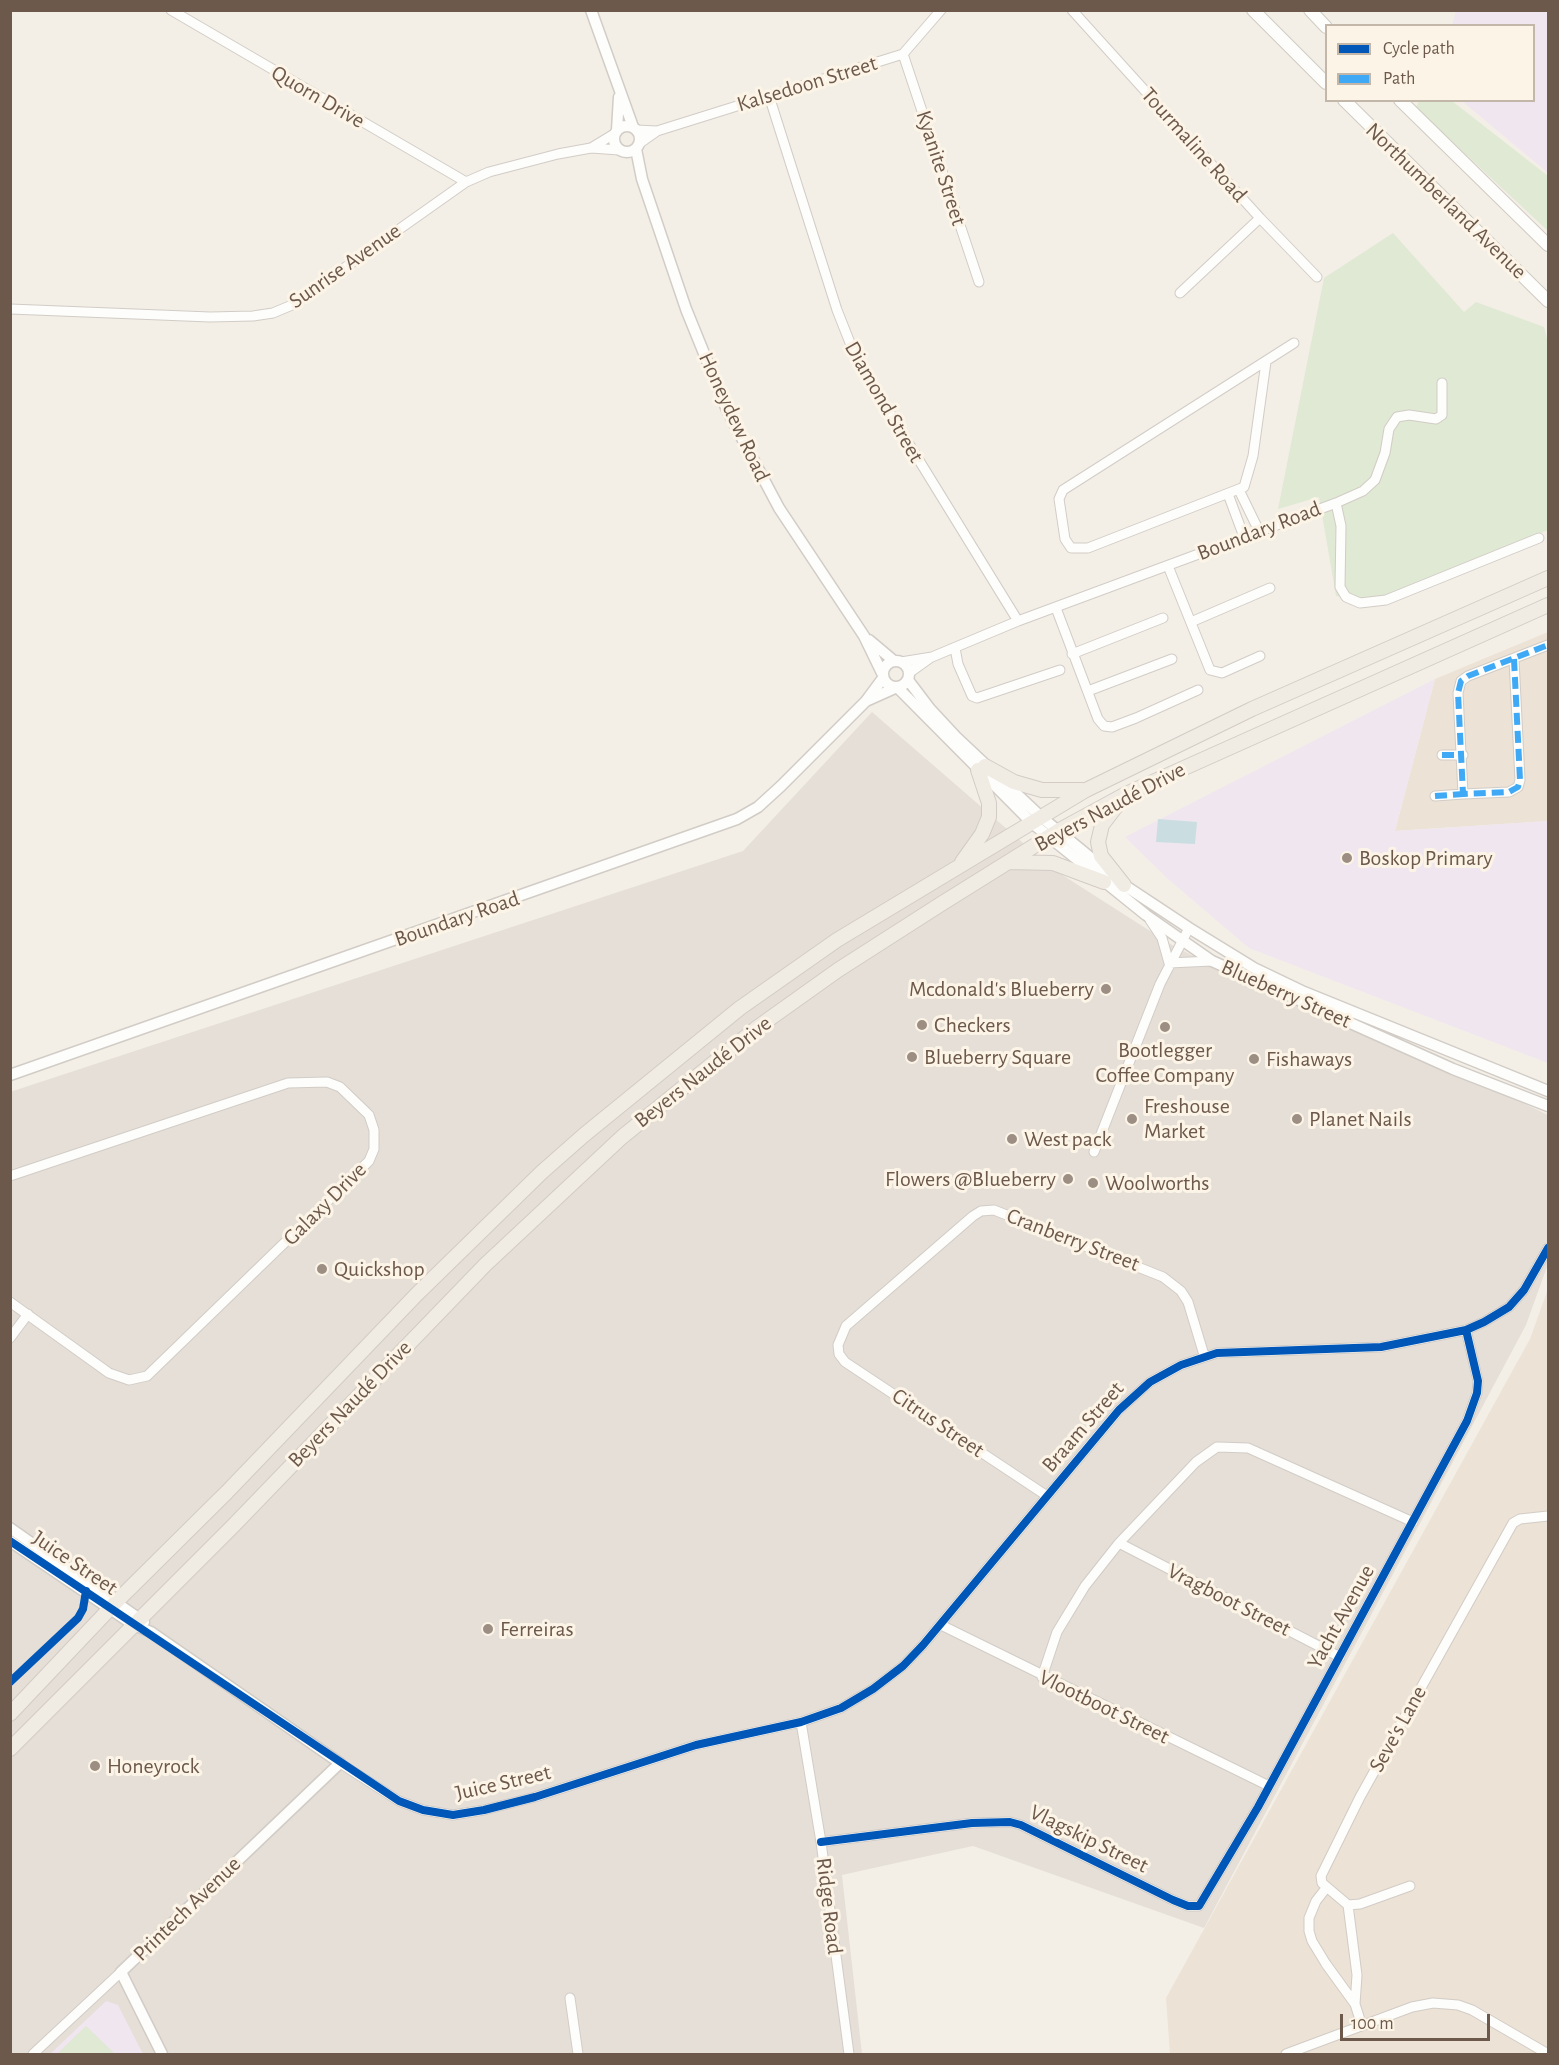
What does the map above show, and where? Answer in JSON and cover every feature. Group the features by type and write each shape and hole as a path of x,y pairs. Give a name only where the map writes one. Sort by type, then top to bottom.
{"main road":[{"path":"1253,10 1325,82"},
{"path":"1310,10 1325,26"},
{"name":"Northumberland Avenue","path":"1346,102 1548,301"},
{"name":"Northumberland Avenue","path":"1402,102 1548,245"},
{"name":"Beyers Naudé Drive","path":"10,1714 113,1605 227,1492 417,1294 584,1135 740,1008 837,940 1086,790 1252,709 1548,578"},
{"name":"Beyers Naudé Drive","path":"10,1749 138,1622 485,1265 622,1137 759,1027 838,970 1007,862 1126,794 1548,605"},
{"path":"981,768 1014,782 1042,790 1086,790"},
{"path":"959,866 982,834 988,817 989,803 981,768"},
{"path":"1124,885 1101,856 1098,834 1106,818 1126,794"},
{"path":"1007,862 1053,863 1104,882"}],"street":[{"name":"Quorn Drive","path":"171,10 466,182"},
{"path":"591,10 620,94 635,129 638,146 621,151 613,141 620,94"},
{"name":"Kalsedoon Street","path":"638,146 657,131 903,54 941,10"},
{"name":"Tourmaline Road","path":"1072,10 1260,218 1317,277"},
{"name":"Kyanite Street","path":"903,54 979,282"},
{"name":"Diamond Street","path":"769,96 840,319 856,358 1018,621"},
{"path":"616,132 626,126 635,129"},
{"name":"Kalsedoon Street","path":"635,129 657,131"},
{"name":"Sunrise Avenue","path":"591,148 616,132"},
{"name":"Honeydew Road","path":"638,146 642,179 686,309 727,410 779,508 864,636 883,675"},
{"name":"Sunrise Avenue","path":"10,309 210,317 273,313 292,305 466,182 489,172 529,160 591,148 621,151"},
{"name":"Honeydew Road","path":"621,151 642,179"},
{"path":"1180,293 1260,218"},
{"path":"1266,362 1253,456 1246,482 1239,490 1080,550 1071,548 1065,539 1059,500 1060,492 1294,343"},
{"path":"1336,502 1363,491 1375,480 1385,453 1389,429 1397,417 1409,415 1436,419 1442,416 1442,383"},
{"path":"1239,490 1259,531"},
{"path":"1228,495 1244,537"},
{"name":"Boundary Road","path":"898,661 932,657 1018,621 1336,502 1341,526 1340,587 1346,597 1360,603 1386,600 1539,538"},
{"path":"1168,566 1210,670 1222,673 1260,656"},
{"path":"1191,622 1270,588"},
{"path":"1056,608 1098,719 1104,726 1112,727 1198,690"},
{"path":"1072,654 1162,618"},
{"name":"Honeydew Road","path":"864,636 898,661"},
{"path":"1463,794 1458,693 1461,681 1468,676 1548,645"},
{"path":"955,648 958,664 972,696 977,698 1060,670"},
{"name":"Boundary Road","path":"909,676 932,657"},
{"path":"1088,691 1172,659"},
{"path":"1435,796 1509,792 1518,787 1520,780 1514,659"},
{"path":"981,768 930,709 898,661 886,665 883,675 887,684 896,688 1036,820 1054,834"},
{"name":"Boundary Road","path":"10,1075 737,819 766,800 866,700 883,675"},
{"path":"896,688 909,676"},
{"name":"Boundary Road","path":"866,700 896,688"},
{"path":"1442,755 1462,755"},
{"name":"Blueberry Street","path":"1054,834 1104,882 1146,915 1212,961 1454,1069 1548,1106"},
{"name":"Blueberry Street","path":"1054,834 1124,885 1254,968 1304,992 1548,1091"},
{"path":"1146,915 1162,938 1169,963"},
{"path":"1094,1152 1169,963 1189,928"},
{"path":"1169,963 1212,961"},
{"name":"Galaxy Drive","path":"10,1176 288,1083 327,1082 340,1087 369,1115 374,1130 374,1149 369,1161 147,1376 129,1380 109,1372 28,1314 12,1307"},
{"name":"Cranberry Street","path":"838,1345 846,1326 973,1216 987,1209 1094,1248 1163,1277 1181,1291 1188,1302 1204,1355"},
{"name":"Braam Street","path":"801,1722 841,1708 873,1689 903,1666 941,1625 1132,1396 1165,1372 1204,1355 1381,1347 1466,1330 1509,1306 1524,1290 1548,1248"},
{"path":"10,1338 28,1314"},
{"name":"Yacht Avenue","path":"1194,1907 1204,1902 1467,1421 1477,1393 1478,1381 1466,1330"},
{"name":"Citrus Street","path":"838,1345 839,1354 845,1362 1047,1496"},
{"path":"1042,1677 1057,1632 1085,1586 1119,1543 1196,1462 1217,1446 1248,1448 1413,1522"},
{"name":"Seve's Lane","path":"1327,1887 1321,1876 1324,1866 1359,1797 1513,1523 1520,1519 1548,1516"},
{"name":"Juice Street","path":"10,1528 113,1605"},
{"name":"Juice Street","path":"10,1541 113,1605 340,1763 399,1801 423,1810 453,1815 484,1810 535,1797 696,1745 801,1722"},
{"name":"Vragboot Street","path":"1119,1543 1340,1657"},
{"name":"Vlootboot Street","path":"941,1625 1042,1677 1269,1786"},
{"name":"Ridge Road","path":"801,1722 821,1842 849,2055"},
{"name":"Printech Avenue","path":"33,2055 340,1763"},
{"name":"Vlagskip Street","path":"821,1842 972,1823 1010,1822 1021,1825 1173,1900 1194,1907"},
{"path":"1348,1905 1360,1904 1410,1886"},
{"path":"1355,2004 1357,1975 1348,1905 1327,1887 1316,1901 1310,1918 1309,1931 1317,1949 1355,2004 1362,2026"},
{"path":"121,1972 162,2055"},
{"path":"570,1998 578,2055"},
{"path":"1286,2055 1412,2007 1433,2003 1451,2004 1472,2010 1548,2055"}],"shaded area":[{"path":"1456,11 1548,11 1548,173 1463,102 1535,102 1535,24 1452,24"},
{"path":"1548,632 1548,821 1395,831 1435,679"},
{"name":"Boskop Primary","path":"1435,679 1395,831 1548,821 1548,1063 1249,948 1168,879 1125,837"},
{"path":"872,712 1053,869 1172,945 1217,968 1453,1069 1548,1115 1548,1264 1526,1325 1204,1928 973,1846 842,1875 862,2054 11,2054 10,1092 743,851"},
{"path":"1158,819 1197,822 1195,844 1156,842"},
{"path":"1548,1289 1548,2054 1170,2054 1166,1998 1530,1339"},
{"path":"106,2001 118,2005 143,2054 50,2054"}],"green space":[{"path":"1419,102 1453,102 1548,176 1548,231 1416,108"},
{"path":"1393,233 1464,312 1476,302 1544,327 1548,343 1548,530 1377,601 1336,596 1319,497 1278,509 1324,278"},
{"path":"86,2026 115,2054 57,2054"}],"marked path":[{"path":"1514,659 1520,780 1518,787 1509,792 1463,794 1458,693 1461,681 1468,676 1548,645"},
{"path":"1442,755 1463,755"},
{"path":"1435,796 1463,794"}],"cycle path":[{"path":"10,1541 399,1801 423,1810 453,1815 484,1810 535,1797 696,1745 801,1722 841,1708 873,1689 903,1666 923,1645 1119,1410 1150,1382 1181,1365 1217,1353 1381,1347 1466,1330 1509,1307 1524,1290 1548,1248"},
{"path":"821,1842 972,1823 1010,1822 1021,1825 1173,1900 1188,1906 1199,1906 1258,1807 1467,1421 1477,1393 1478,1381 1466,1330"},
{"path":"10,1682 78,1618 83,1609 86,1591"}],"place":[{"name":"Boskop Primary","path":"1347,858"},
{"name":"Mcdonald's Blueberry","path":"1106,989"},
{"name":"Checkers","path":"922,1025"},
{"name":"Bootlegger Coffee Company","path":"1165,1027"},
{"name":"Blueberry Square","path":"912,1057"},
{"name":"Fishaways","path":"1254,1059"},
{"name":"Freshouse Market","path":"1132,1119"},
{"name":"Planet Nails","path":"1297,1119"},
{"name":"West pack","path":"1012,1139"},
{"name":"Flowers @Blueberry","path":"1068,1179"},
{"name":"Woolworths","path":"1093,1183"},
{"name":"Quickshop","path":"322,1269"},
{"name":"Ferreiras","path":"488,1629"},
{"name":"Honeyrock","path":"95,1766"}]}
